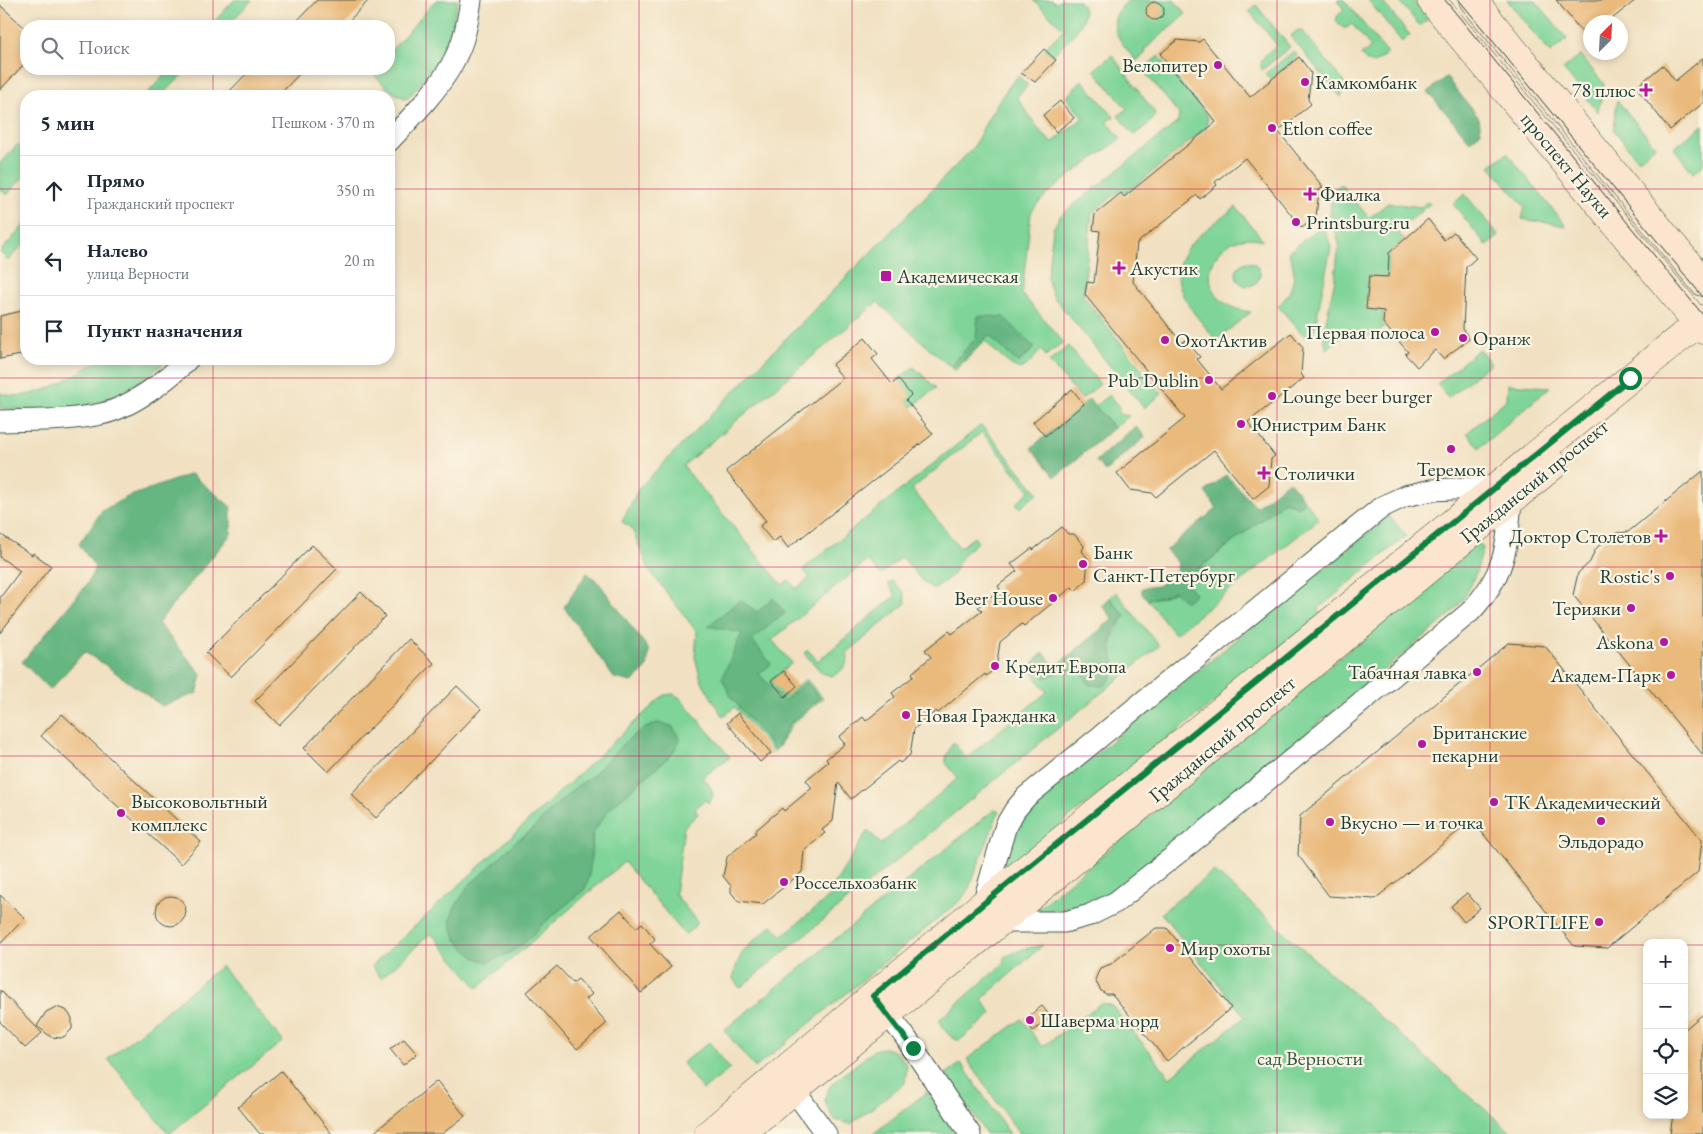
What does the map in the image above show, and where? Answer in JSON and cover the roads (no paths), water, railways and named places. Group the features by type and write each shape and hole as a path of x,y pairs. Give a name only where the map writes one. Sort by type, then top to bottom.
{"main road":[{"name":"проспект Науки","path":"1431,0 1702,329"},
{"name":"проспект Науки","path":"1474,0 1703,282"},
{"name":"Гражданский проспект","path":"708,1134 788,1082 1702,329"},
{"name":"Гражданский проспект","path":"740,1134 788,1082"}],"street":[{"path":"395,134 446,74 453,62 468,22 470,0"},
{"path":"0,421 69,419 103,414 137,400 177,372 183,365"},
{"path":"1432,490 1504,493 1506,552 1498,576 1485,596 1470,612 1202,834 1116,902 1090,915 1065,922 991,913 1006,824 1026,797 1382,506 1405,496 1432,490"},
{"path":"881,1005 970,1134"},
{"path":"788,1082 826,1134"}],"tram line":[{"path":"1445,0 1703,315"},
{"path":"1459,0 1703,297"}],"place":[{"name":"Велопитер","path":"1218,65"},
{"name":"Камкомбанк","path":"1305,82"},
{"name":"78 плюс","path":"1646,90"},
{"name":"Etlon coffee","path":"1272,128"},
{"name":"Фиалка","path":"1310,194"},
{"name":"Printsburg.ru","path":"1296,222"},
{"name":"Акустик","path":"1119,268"},
{"name":"Академическая","path":"886,276"},
{"name":"Первая полоса","path":"1435,332"},
{"name":"Оранж","path":"1463,338"},
{"name":"ОхотАктив","path":"1165,340"},
{"name":"Pub Dublin","path":"1209,380"},
{"name":"Lounge beer burger","path":"1272,396"},
{"name":"Юнистрим Банк","path":"1241,424"},
{"name":"Теремок","path":"1451,449"},
{"name":"Столички","path":"1264,473"},
{"name":"Доктор Столетов","path":"1661,536"},
{"name":"Банк Санкт-Петербург","path":"1083,564"},
{"name":"Rostic's","path":"1670,576"},
{"name":"Beer House","path":"1053,598"},
{"name":"Терияки","path":"1631,608"},
{"name":"Askona","path":"1664,642"},
{"name":"Кредит Европа","path":"995,666"},
{"name":"Табачная лавка","path":"1477,672"},
{"name":"Академ-Парк","path":"1671,675"},
{"name":"Новая Гражданка","path":"906,715"},
{"name":"Британские пекарни","path":"1422,744"},
{"name":"ТК Академический","path":"1494,802"},
{"name":"Высоковольтный комплекc","path":"121,813"},
{"name":"Эльдорадо","path":"1601,821"},
{"name":"Вкусно — и точка","path":"1330,822"},
{"name":"Россельхозбанк","path":"784,882"},
{"name":"SPORTLIFE","path":"1599,922"},
{"name":"Мир охоты","path":"1170,948"},
{"name":"Шаверма норд","path":"1030,1020"}],"park label":[{"name":"сад Верности","path":"1310,1058"}]}
